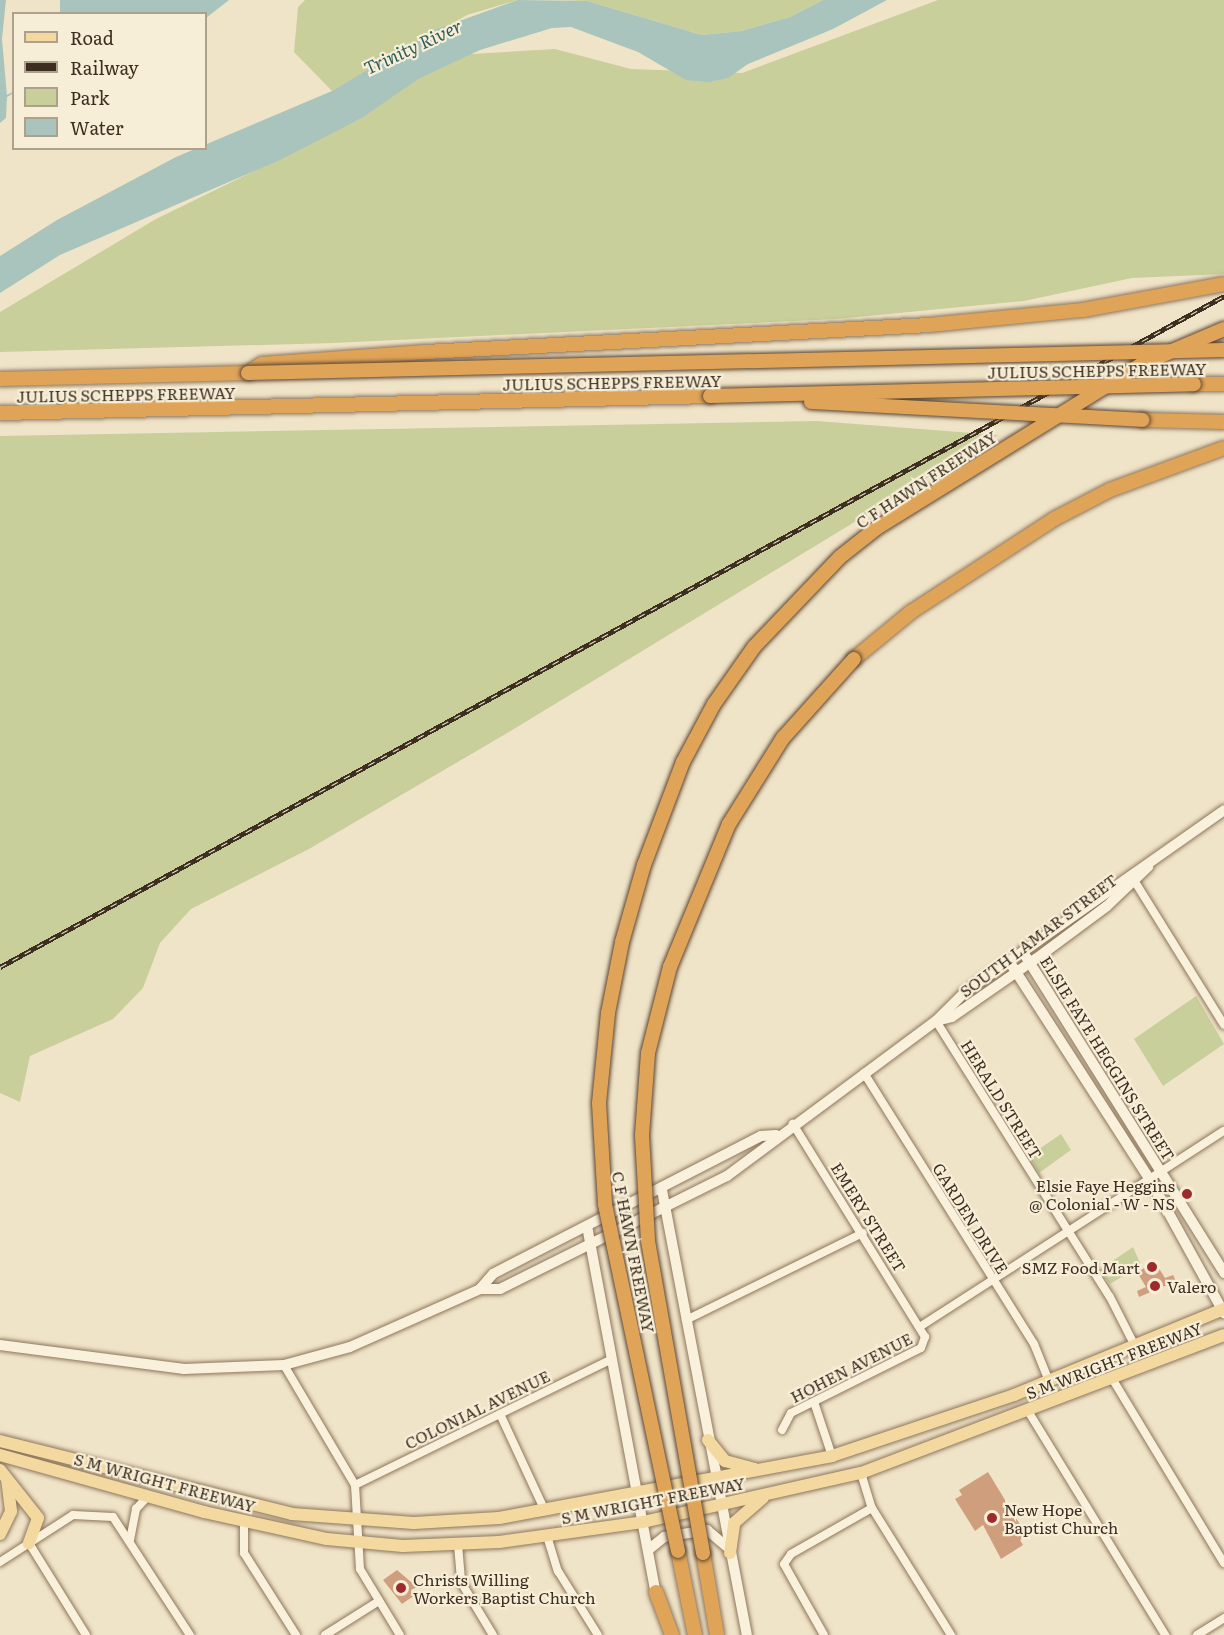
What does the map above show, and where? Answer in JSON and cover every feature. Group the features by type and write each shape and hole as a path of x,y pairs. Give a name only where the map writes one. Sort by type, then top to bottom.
{"highway":[{"path":"248,373 262,364 426,352 817,333 1036,316 1224,284"},
{"name":"C F HAWN FREEWAY","path":"695,1635 605,1204 599,1103 608,1013 622,942 651,845 683,762 714,704 754,647 840,557 902,511 1144,363 1224,329"},
{"name":"JULIUS SCHEPPS FREEWAY","path":"0,379 1224,350"},
{"name":"JULIUS SCHEPPS FREEWAY","path":"0,413 1224,384"},
{"path":"710,396 1224,422"},
{"name":"C F HAWN FREEWAY","path":"717,1635 648,1240 642,1154 648,1053 670,967 729,824 783,738 854,659 910,612 1054,519 1110,490 1224,448"},
{"path":"656,1592 672,1635"}],"main road":[{"name":"SOUTH LAMAR STREET","path":"0,1345 184,1369 284,1365 350,1347 480,1289 500,1289 665,1210 727,1176 768,1148 776,1135 936,1021 946,1008 1008,961 1132,877 1224,810"},
{"name":"SOUTH LAMAR STREET","path":"936,1021 952,1017 1030,963 1132,877"},
{"name":"ELSIE FAYE HEGGINS STREET","path":"1023,952 1097,1066 1224,1273"},
{"name":"ELSIE FAYE HEGGINS STREET","path":"1008,961 1151,1181 1224,1310"},
{"path":"1083,1074 1097,1066"},
{"name":"SOUTH LAMAR STREET","path":"480,1289 493,1274 662,1190 761,1136 776,1135"},
{"path":"662,1190 719,1503 747,1635"},
{"path":"587,1226 664,1635"},
{"name":"S M WRIGHT FREEWAY","path":"0,1441 243,1504 358,1521 454,1522 544,1511 715,1481 832,1456 1049,1381 1224,1310"},
{"name":"S M WRIGHT FREEWAY","path":"0,1455 244,1521 358,1543 458,1545 547,1536 643,1522 719,1503 861,1473 1113,1380 1224,1335"},
{"path":"708,1440 725,1461 765,1470"},
{"path":"0,1534 11,1511 3,1473"},
{"path":"3,1473 38,1518 29,1543"},
{"path":"730,1552 730,1533 738,1518 770,1494"},
{"path":"648,1550 664,1537 707,1530 730,1552"}],"street":[{"path":"1132,877 1224,1025"},
{"name":"HERALD STREET","path":"936,1021 1069,1231 1135,1346"},
{"name":"GARDEN DRIVE","path":"864,1073 1034,1344 1049,1381"},
{"name":"EMERY STREET","path":"793,1124 921,1326"},
{"path":"921,1326 1151,1181 1224,1131"},
{"path":"686,1320 863,1233"},
{"name":"HOHEN AVENUE","path":"783,1430 791,1413 921,1348 926,1337 921,1326"},
{"name":"COLONIAL AVENUE","path":"355,1485 612,1359"},
{"path":"284,1365 355,1485 360,1569 400,1635"},
{"path":"1113,1380 1224,1563"},
{"path":"814,1402 832,1456"},
{"path":"1028,1411 1165,1635"},
{"path":"500,1414 544,1511"},
{"path":"861,1473 872,1508 951,1635"},
{"path":"130,1540 136,1509 149,1495"},
{"path":"824,1635 786,1574 784,1563 791,1554 872,1508"},
{"path":"0,1562 83,1512 113,1517 190,1635"},
{"path":"244,1521 244,1553 296,1635"},
{"path":"547,1536 558,1571 598,1635"},
{"path":"29,1543 86,1635"},
{"path":"458,1545 461,1582 493,1635"},
{"path":"325,1635 379,1601"},
{"path":"1197,1635 1224,1618"}],"green space":[{"path":"305,0 518,0 467,15 332,91 294,52 298,7"},
{"path":"559,0 823,0 790,17 741,31 702,35 587,1"},
{"path":"938,0 1224,0 1224,274 1132,278 1024,301 837,319 334,343 0,352 0,312 156,219 362,118 393,79 455,55 555,49 631,69 742,73"},
{"path":"817,421 998,435 509,732 309,849 191,909 160,943 143,988 113,1019 30,1056 20,1102 0,1093 0,436"},
{"path":"1196,996 1224,1044 1163,1086 1134,1039"},
{"path":"1061,1134 1071,1150 1039,1173 1029,1156"},
{"path":"1133,1247 1141,1265 1110,1284 1099,1270"}],"water":[{"path":"0,0 6,0 2,39 7,96 6,118 0,123"},
{"path":"60,0 229,0 207,17 207,12 60,12"},
{"name":"Trinity River","path":"518,0 587,1 702,35 741,31 790,17 823,0 887,0 833,29 748,64 728,78 709,82 686,80 638,52 571,27 552,28 480,50 418,79 362,118 280,160 60,255 0,293 0,256 57,220 176,157 193,150 207,150 207,144 332,91 437,29"}],"building":[{"path":"1155,1262 1165,1278 1173,1275 1176,1281 1139,1297 1137,1291 1146,1287 1137,1272"},
{"name":"New Hope Baptist Church","path":"988,1472 1027,1536 1020,1540 1023,1545 1001,1559 983,1525 975,1531 955,1499 962,1495 959,1490"},
{"name":"Christs Willing Workers Baptist Church","path":"397,1570 417,1587 411,1590 415,1595 402,1604 383,1580"}],"waterway":[{"path":"7,96 12,93"}],"railway":[{"path":"0,967 1224,296"}],"place":[{"name":"Elsie Faye Heggins @ Colonial - W - NS","path":"1187,1194"},
{"name":"SMZ Food Mart","path":"1152,1267"},
{"name":"Valero","path":"1155,1286"},
{"name":"New Hope Baptist Church","path":"992,1518"},
{"name":"Christs Willing Workers Baptist Church","path":"401,1588"}]}
